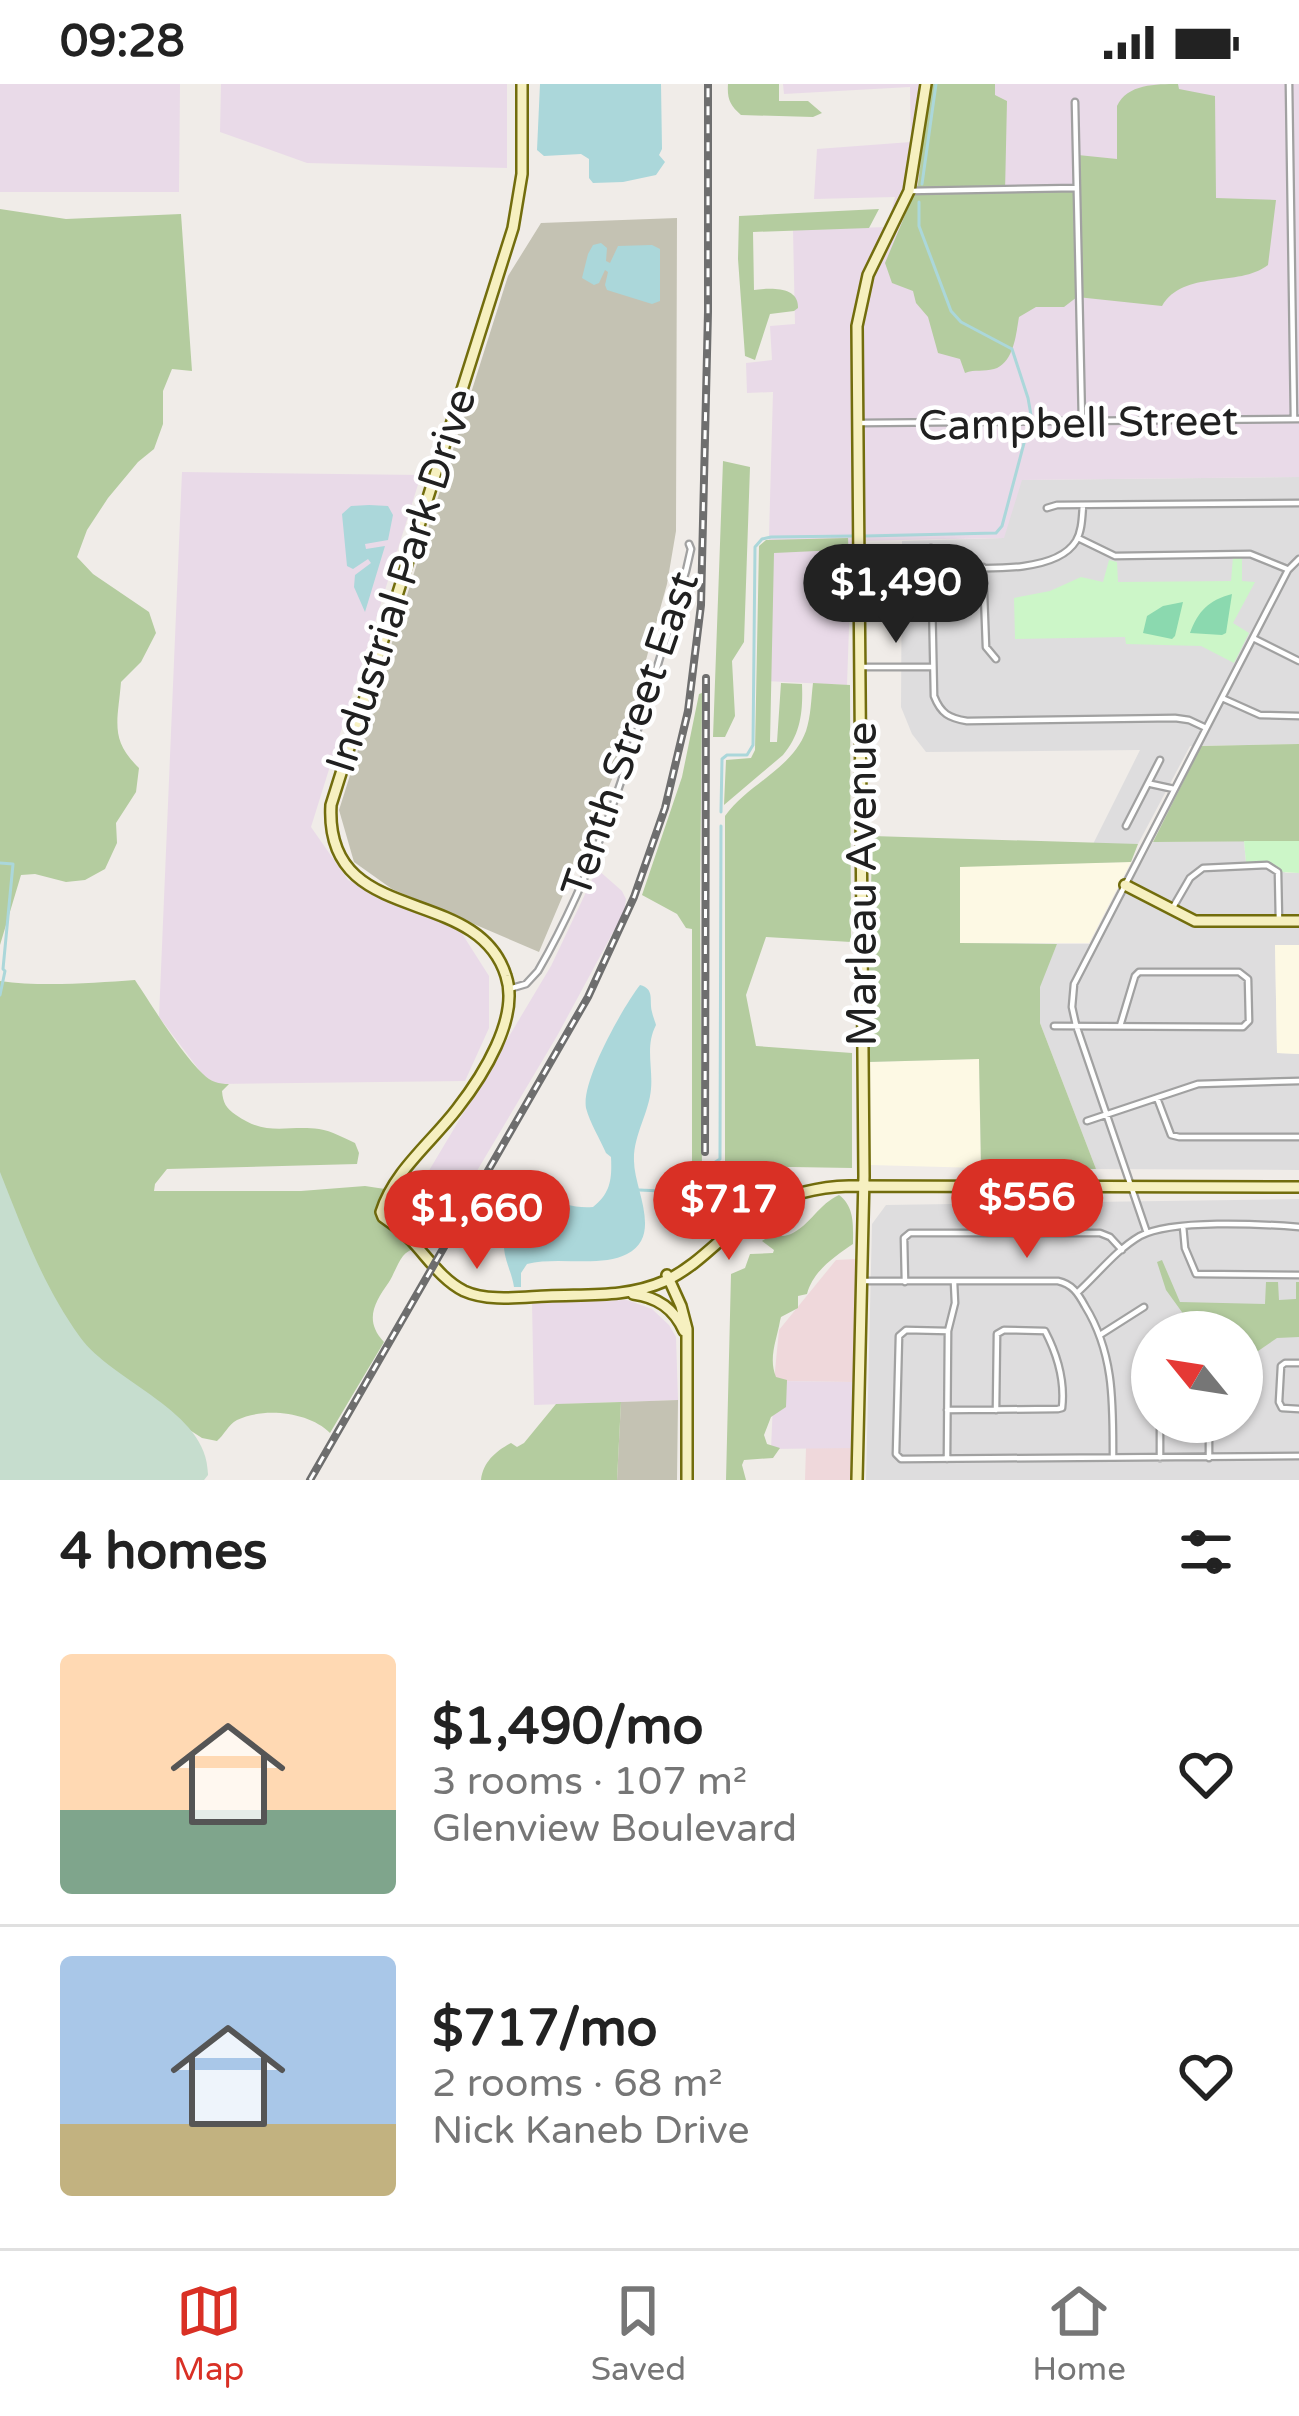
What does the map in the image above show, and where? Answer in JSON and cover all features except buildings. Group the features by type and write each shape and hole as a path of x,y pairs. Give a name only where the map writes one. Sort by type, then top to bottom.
{"street":[{"name":"Industrial Park Drive","path":"509,989 501,963 471,929 380,893 353,875 335,846 330,812 513,228 522,174 522,84"},
{"name":"Marleau Avenue","path":"857,1480 863,1185 857,326 875,259 909,190 926,84"},
{"path":"1289,84 1296,419"},
{"path":"1075,102 1082,422"},
{"path":"909,190 1076,188"},
{"name":"Campbell Street","path":"856,423 1296,419"},
{"path":"1047,508 1299,503"},
{"path":"932,567 1049,562 1078,538 1083,505"},
{"path":"1078,538 1115,556 1250,554 1288,570"},
{"name":"Tenth Street East","path":"509,989 526,984 538,970 592,863 686,571 688,544"},
{"path":"931,548 934,696 945,715 967,722 1175,718 1206,728"},
{"path":"1147,1233 1076,1025 1074,984 1288,570 1299,559"},
{"path":"983,567 986,647 996,658"},
{"path":"1253,638 1299,661"},
{"path":"859,667 933,667"},
{"path":"1222,698 1260,715 1299,716"},
{"path":"1126,826 1160,760"},
{"path":"1148,784 1174,789"},
{"path":"1172,910 1190,878 1203,868 1267,865 1278,872 1280,880 1279,921"},
{"path":"1125,885 1195,921 1299,921"},
{"path":"1054,1026 1243,1027 1249,1020 1249,981 1243,973 1141,971 1135,976 1120,1026"},
{"path":"509,989 510,1006 493,1050 458,1108 400,1175 381,1209 386,1219 464,1291 498,1297 650,1297 681,1323 688,1346"},
{"path":"1087,1121 1198,1084 1299,1081"},
{"path":"1157,1098 1167,1127 1179,1137 1299,1137"},
{"path":"863,1185 1131,1184"},
{"path":"622,1294 692,1265 770,1204 818,1189 1299,1184"},
{"path":"863,1210 880,1187"},
{"path":"1183,1226 1185,1248 1196,1274 1299,1275"},
{"path":"1077,1294 1122,1250 1147,1233 1183,1226 1299,1227"},
{"path":"905,1282 904,1238 910,1234 1100,1233 1122,1250"},
{"path":"596,1294 668,1277"},
{"path":"668,1277 685,1318 688,1346 687,1480"},
{"path":"861,1281 1068,1283 1100,1335 1112,1381 1113,1458"},
{"path":"946,1459 948,1330 954,1282"},
{"path":"1100,1335 1144,1307"},
{"path":"948,1330 906,1330 898,1336 897,1457 902,1460 1299,1456"},
{"path":"947,1410 996,1410 1062,1408 1059,1366 1043,1330 997,1334 996,1410"},
{"path":"1299,1363 1281,1366 1279,1402 1282,1408 1299,1409"},
{"path":"1160,1443 1160,1459"},
{"path":"1209,1443 1209,1459"}],"shaded area":[{"path":"0,84 180,84 179,192 0,192"},
{"path":"221,84 507,84 507,168 307,163 220,132"},
{"path":"783,84 1299,84 1299,477 1022,480 1004,538 852,541 847,685 765,681 773,392 747,393 746,363 772,360 770,326 795,324 793,230 887,227 895,197 814,199 817,149 911,142 910,87 784,94"},
{"path":"677,218 676,531 667,584 615,772 539,952 392,889 354,862 339,810 508,276 541,223"},
{"path":"182,472 421,475 311,827 348,880 461,932 489,976 489,1028 465,1081 217,1084 203,1075 159,1017"},
{"path":"1299,477 1299,744 1190,746 1138,844 1093,844 1140,750 926,752 912,734 901,707 902,541 1003,538 1021,480"},
{"path":"1244,841 1246,862 1267,862 1286,873 1299,873 1299,945 1275,946 1277,1053 1299,1054 1299,1170 1096,1169 1040,1023 1039,987 1057,944 1097,944 1153,842"},
{"path":"1131,862 1089,943 960,943 960,866"},
{"path":"597,869 622,891 624,912 557,1036 465,1191 424,1179 551,966"},
{"path":"1275,945 1299,945 1299,1054 1277,1053"},
{"path":"979,1059 981,1168 870,1165 868,1062"},
{"path":"1299,1199 1299,1480 866,1480 872,1224 886,1205"},
{"path":"856,1259 853,1382 774,1381 779,1330 836,1260"},
{"path":"627,1300 652,1309 676,1337 678,1400 534,1405 532,1302"},
{"path":"774,1381 853,1382 852,1448 771,1449"},
{"path":"678,1400 677,1480 617,1480 621,1402"},
{"path":"806,1448 852,1448 852,1480 805,1480"}],"green space":[{"path":"728,84 779,84 779,101 808,101 822,113 813,117 741,115 730,101"},
{"path":"930,84 995,84 995,95 1007,101 1005,192 1075,190 1078,155 1117,159 1117,106 1135,89 1178,84 1179,89 1215,96 1216,198 1276,200 1268,265 1242,276 1184,287 1162,306 1077,297 1064,307 1036,307 1019,317 1013,347 1001,366 965,373 960,359 938,353 928,317 913,291 892,283 885,263 918,184"},
{"path":"0,209 66,219 181,214 192,371 172,369 163,391 163,424 154,449 108,498 87,530 77,557 93,574 149,612 156,633 141,662 121,682 119,738 139,768 136,792 116,823 117,843 105,869 85,880 66,882 21,875 0,945"},
{"path":"879,209 869,228 753,232 754,290 789,292 798,308 770,314 755,360 745,356 739,216"},
{"path":"723,461 750,467 744,642 732,661 735,716 725,737 713,737"},
{"path":"848,538 849,564 839,565 838,550 774,553 770,742 777,742 781,683 802,684 800,722 783,755 724,805 726,760 751,758 755,750 759,546 766,540"},
{"path":"1233,557 1242,557 1242,581 1255,582 1233,623 1249,633 1234,663 1201,646 1126,644 1125,637 1015,639 1014,598 1050,591 1081,577 1103,582 1109,560 1117,562 1118,582 1231,581"},
{"path":"1232,594 1226,633 1190,633 1205,608"},
{"path":"1183,602 1172,639 1143,633 1147,616"},
{"path":"813,683 850,685 851,942 766,937 746,995 756,1046 852,1053 852,1168 725,1166 725,816 799,744 808,725"},
{"path":"702,693 702,1168 692,1161 692,929 677,914 642,895 682,777"},
{"path":"1299,744 1299,841 1153,842 1201,746"},
{"path":"872,836 1138,844 1131,862 960,867 960,943 1057,944 1040,987 1040,1023 1096,1169 981,1168 979,1059 868,1062"},
{"path":"1244,841 1299,841 1299,873 1281,872 1265,862 1246,862"},
{"path":"135,980 194,1065 212,1081 229,1084 222,1095 233,1112 267,1128 329,1131 355,1143 359,1153 357,1164 167,1169 154,1191 365,1186 455,1204 443,1232 403,1256 379,1297 373,1319 384,1342 330,1433 310,1420 273,1413 237,1420 217,1441 182,1425 0,1421 0,981"},
{"path":"0,1172 35,1257 80,1337 193,1433 204,1453 208,1475 204,1480 0,1480"},
{"path":"839,1195 850,1211 853,1244 819,1272 807,1294 798,1296 798,1308 780,1321 773,1363 776,1377 787,1380 786,1407 771,1417 764,1435 767,1444 780,1448 773,1458 744,1460 746,1480 726,1480 731,1274 745,1268 750,1254 773,1253 762,1241 797,1230"},
{"path":"1162,1260 1180,1302 1265,1304 1266,1282 1278,1282 1279,1300 1296,1299 1299,1282 1299,1337 1277,1338 1263,1348 1263,1311 1181,1311 1166,1290 1157,1262"},
{"path":"621,1402 617,1480 481,1480 491,1458 511,1443 517,1447 524,1443 556,1404"}],"water":[{"path":"540,84 661,84 659,155 665,162 656,175 593,183 589,159 581,154 544,156 537,150"},
{"path":"601,243 610,263 618,246 660,249 660,301 652,304 607,290 605,270 594,285 582,278 588,254 593,245"},
{"path":"351,506 388,506 393,515 388,540 365,544 366,549 385,546 365,612 354,587 355,575 371,563 368,559 353,569 347,566 342,514"},
{"path":"640,985 650,992 656,1025 650,1049 650,1098 634,1152 644,1211 643,1236 638,1246 616,1258 527,1264 521,1287 514,1287 504,1239 514,1216 535,1202 593,1207 607,1191 611,1157 590,1119 586,1096 605,1045"}],"waterway":[{"path":"922,184 936,84"},
{"path":"919,202 919,226 951,311 961,322 1012,349 1031,415"},
{"path":"864,536 996,533 1002,526 1028,428"},
{"path":"721,812 722,759 747,755 753,745 755,547 771,537 852,536"},
{"path":"709,1166 720,1159 721,826"},
{"path":"0,863 13,864 0,995"},
{"path":"639,1190 662,1191 703,1170"}],"railway":[{"path":"310,1480 588,997 634,897 665,808 688,711 701,605 708,84"},
{"path":"705,1152 706,678"}]}
